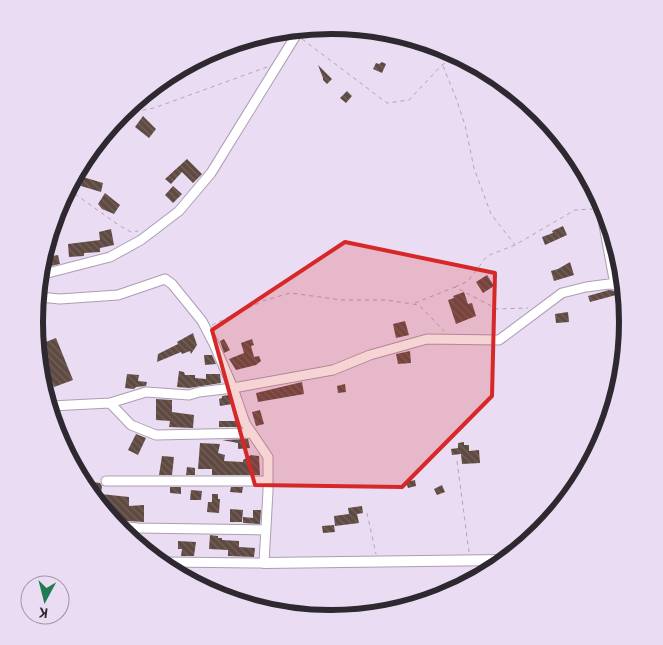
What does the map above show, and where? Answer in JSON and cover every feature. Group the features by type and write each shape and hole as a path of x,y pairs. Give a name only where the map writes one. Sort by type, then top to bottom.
{"street":[{"path":"47,273 110,257 141,240 179,211 211,172 295,36"},
{"path":"55,406 110,403 146,392 189,395 233,388 332,370 370,355 427,339 499,340 562,293 586,287 616,285 606,233"},
{"path":"44,297 60,299 118,296 164,279 172,284 205,328 214,344 233,388 245,423 268,457 264,563"},
{"path":"110,403 131,424 156,435 252,433"},
{"path":"106,481 268,481"},
{"path":"127,527 266,530"},
{"path":"170,562 264,563 496,560"}],"path":[{"path":"300,35 387,103 409,100 442,65 450,60"},
{"path":"133,112 154,108 279,63"},
{"path":"442,65 465,125 474,168 491,214 515,245"},
{"path":"75,194 120,226 131,232 139,231"},
{"path":"413,304 468,281 487,256 515,245 575,210 596,208"},
{"path":"455,287 497,309 543,308"},
{"path":"205,328 262,301 290,292 342,300 386,300 419,305 430,315 450,340"},
{"path":"457,461 470,560"},
{"path":"367,513 378,562"}],"highlighted area":[{"path":"345,242 495,273 492,396 402,487 255,485 212,330"}],"building":[{"path":"382,62 386,64 382,73 373,69 376,63"},
{"path":"318,65 332,79 327,84 323,80"},
{"path":"347,91 352,96 346,103 340,98"},
{"path":"143,116 156,129 149,138 135,127"},
{"path":"187,159 202,174 193,183 182,172 171,184 165,179"},
{"path":"83,177 103,183 101,192 81,186"},
{"path":"173,186 182,194 173,203 165,195"},
{"path":"105,193 120,205 114,214 102,209 98,204"},
{"path":"563,226 567,235 545,245 542,237 553,233 552,231"},
{"path":"111,229 114,245 100,248 100,252 84,253 84,256 69,257 68,244 100,240 99,232"},
{"path":"58,255 60,264 48,267 51,256"},
{"path":"570,262 574,275 554,281 551,271"},
{"path":"487,275 494,286 483,293 476,282"},
{"path":"609,290 615,291 616,295 590,302 588,296"},
{"path":"464,292 468,304 472,303 476,316 456,324 448,300"},
{"path":"568,312 569,322 556,323 555,314"},
{"path":"405,321 409,335 396,338 393,324"},
{"path":"193,333 197,345 191,354 190,351 182,354 181,352 157,362 158,354 178,344 177,342"},
{"path":"56,338 73,380 54,387 46,366 43,343"},
{"path":"224,339 230,350 224,353 220,341"},
{"path":"252,339 254,345 251,346 254,357 259,356 261,361 256,365 236,370 229,359 244,353 241,343"},
{"path":"410,351 411,363 398,364 396,354"},
{"path":"204,355 212,355 216,364 205,365"},
{"path":"179,371 184,372 185,375 195,375 195,378 206,379 206,374 220,374 221,383 189,388 177,387"},
{"path":"127,374 139,375 138,381 147,382 146,386 134,389 125,388"},
{"path":"302,382 304,394 258,402 256,393"},
{"path":"345,384 346,392 338,393 337,386"},
{"path":"229,395 232,404 220,406 219,399 222,396"},
{"path":"156,399 172,400 172,412 194,415 193,428 169,427 170,421 156,420"},
{"path":"260,410 264,424 256,426 252,412"},
{"path":"219,421 238,421 240,427 219,427"},
{"path":"136,434 146,438 138,455 128,450"},
{"path":"248,439 250,448 238,449 238,443 222,440"},
{"path":"464,442 464,445 469,445 469,451 479,450 480,463 462,464 461,454 452,455 451,449 458,448 458,443"},
{"path":"200,443 220,444 218,453 225,455 224,461 243,462 243,460 251,455 259,456 260,475 212,475 212,469 198,469"},
{"path":"162,456 174,457 172,475 159,475"},
{"path":"187,467 195,468 195,475 186,475"},
{"path":"415,480 416,486 408,488 406,482"},
{"path":"91,483 100,483 102,486 101,494 129,497 129,506 144,505 144,522 121,521"},
{"path":"442,485 445,492 437,495 434,489"},
{"path":"170,487 181,487 181,494 170,493"},
{"path":"231,487 243,487 242,493 230,492"},
{"path":"191,490 202,491 201,500 190,500"},
{"path":"212,494 218,494 218,499 220,499 219,513 207,512 208,502 212,502"},
{"path":"362,506 363,513 357,514 359,523 335,526 334,516 349,514 348,508"},
{"path":"230,509 243,510 242,522 230,522"},
{"path":"253,510 261,510 260,524 243,523 243,517 253,518"},
{"path":"334,525 335,532 323,533 322,526"},
{"path":"210,535 218,536 222,540 239,541 239,547 255,548 254,557 228,556 228,550 209,549"},
{"path":"178,541 196,542 194,556 181,556 182,549 178,549"}]}
